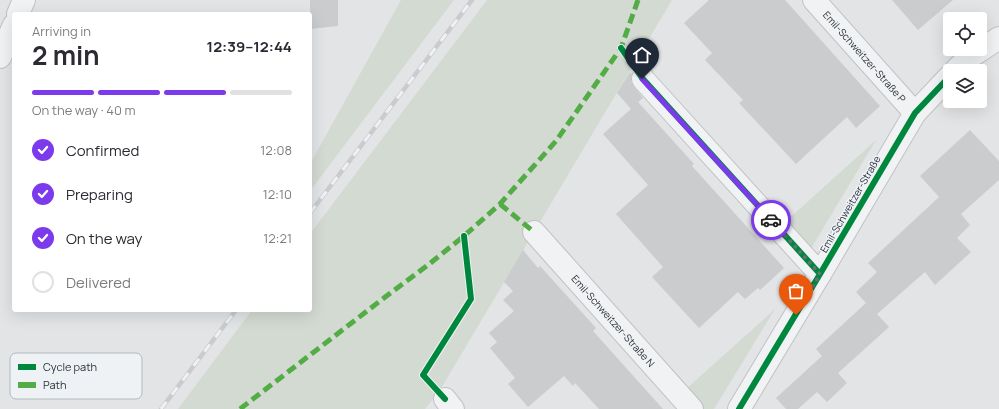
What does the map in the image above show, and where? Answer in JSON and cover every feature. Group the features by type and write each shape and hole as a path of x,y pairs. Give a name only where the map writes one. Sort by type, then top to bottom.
{"street":[{"path":"19,12 24,0"},
{"name":"Emil-Schweitzer-Straße P","path":"814,0 915,113"},
{"path":"0,57 12,29"},
{"path":"962,64 967,59 999,38"},
{"path":"642,79 820,274"},
{"name":"Emil-Schweitzer-Straße","path":"739,409 915,113 943,83"},
{"name":"Emil-Schweitzer-Straße N","path":"534,232 692,409"}],"shaded area":[{"path":"401,0 454,0 312,188 312,160"},
{"path":"487,0 672,0 440,390 425,409 178,409 251,312 312,312 312,231"},
{"path":"876,140 812,247 804,247 783,224"},
{"path":"775,309 714,409 702,409 685,390"}],"building":[{"path":"310,0 338,0 338,26 312,29 312,12 310,12"},
{"path":"709,0 785,0 880,106 856,128 847,117 796,164 739,103 743,100 705,60 712,53 684,23"},
{"path":"892,0 953,0 918,30"},
{"path":"630,72 632,74 631,81 634,87 643,98 638,102 694,164 692,166 784,268 760,290 758,288 745,299 738,292 699,328 652,277 663,267 616,214 648,185 603,134 631,109 617,93"},
{"path":"970,130 999,161 999,180 961,214 970,225 957,238 971,252 935,285 925,272 877,314 889,327 838,373 847,383 827,402 817,392 798,409 786,409 776,398 822,356 816,349 866,303 856,292 877,272 868,263 939,197 920,176"},
{"path":"523,250 538,268 540,266 596,328 593,331 663,409 599,409 575,383 573,386 564,376 528,407 508,384 515,378 490,348 497,342 489,333 514,311 503,300 513,291 504,282"}],"railway":[{"path":"312,210 472,0"},
{"path":"161,409 234,312"}],"marked path":[{"path":"240,409 428,265 500,204 556,141 621,48 638,0"},
{"path":"500,204 534,232"}],"cycle path":[{"path":"621,48 643,79 820,274"},
{"path":"739,409 915,113 943,83"},
{"path":"445,399 423,375 471,299 464,236"}],"way so far":[{"path":"771,220 820,274 796,315"}],"route":[{"path":"642,79 771,220"}]}
